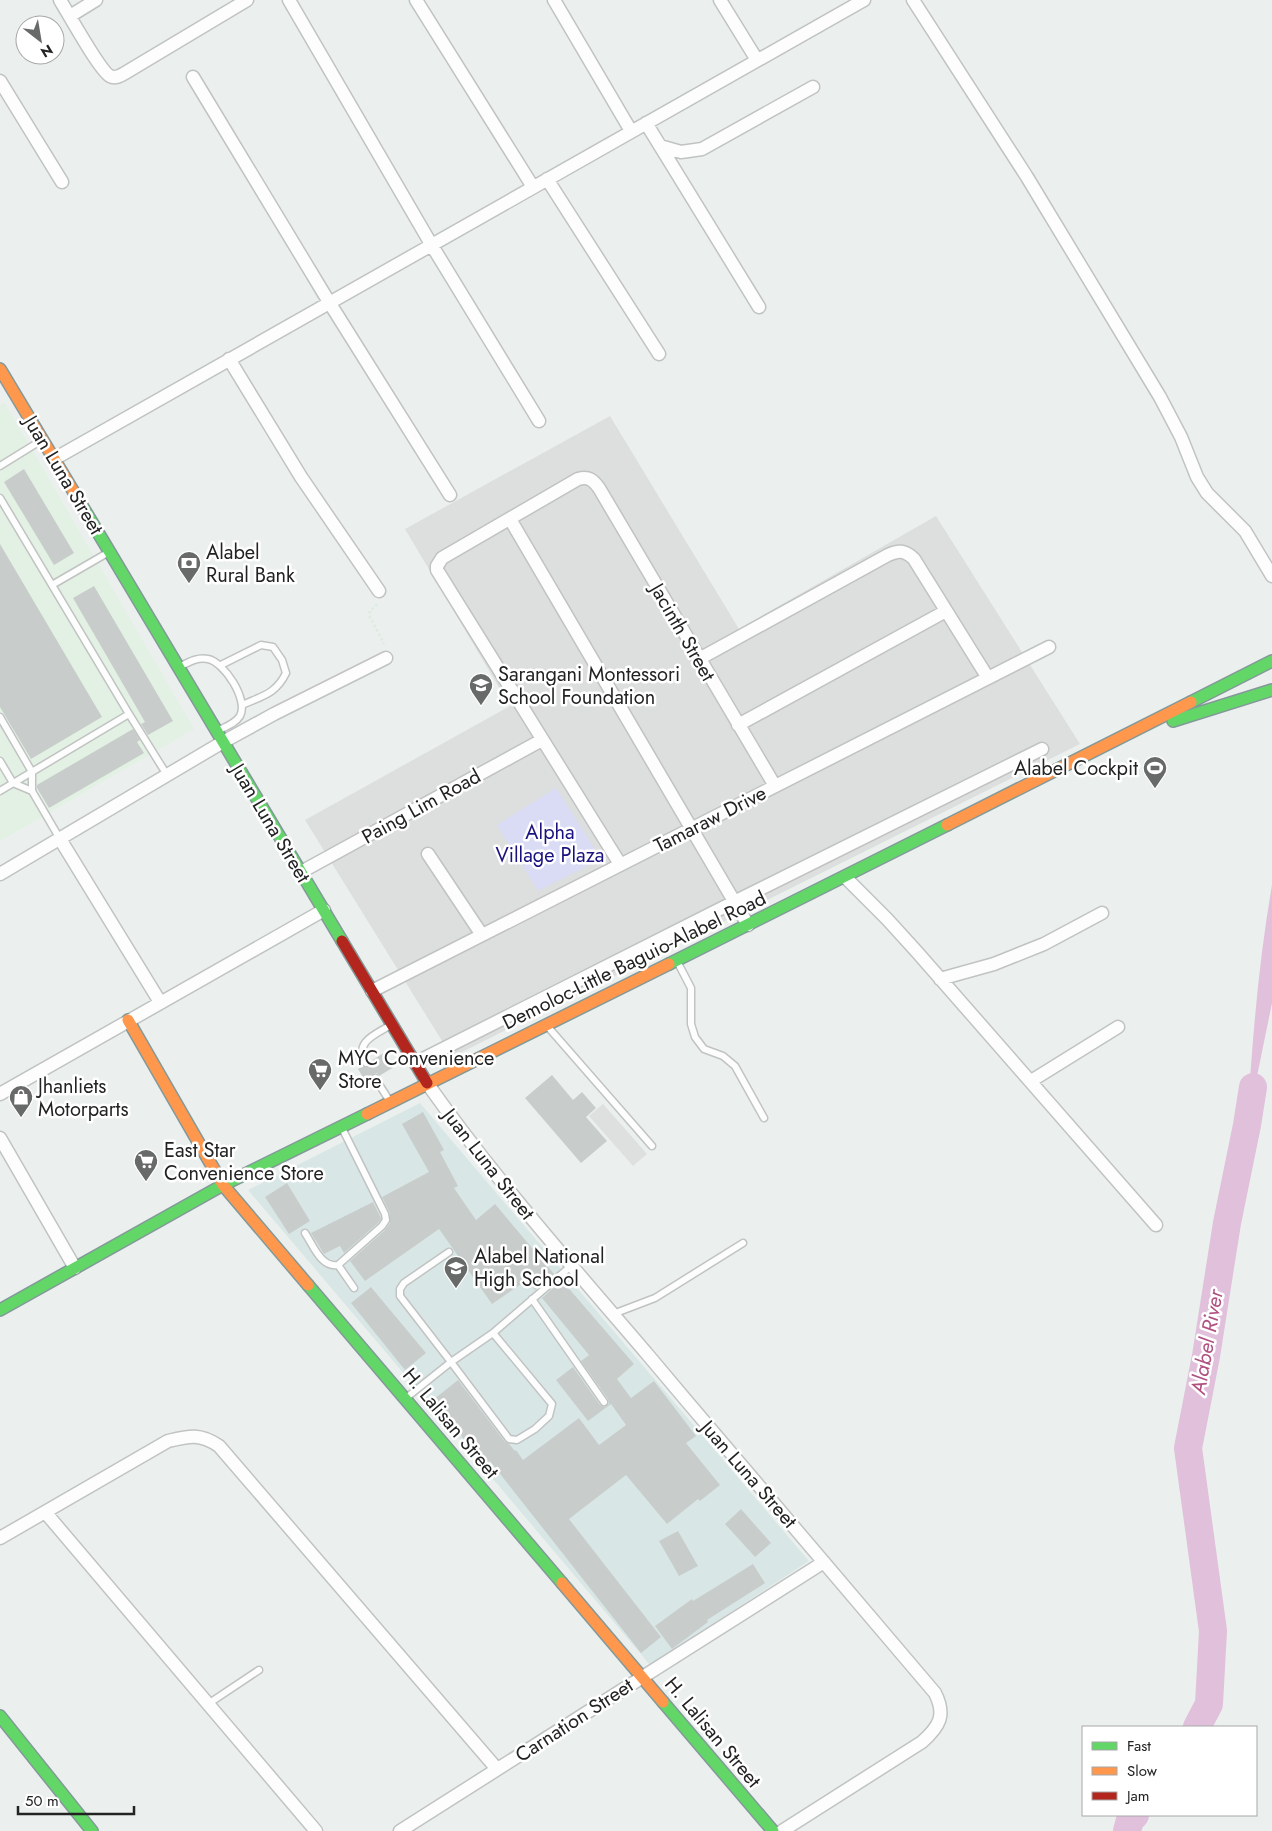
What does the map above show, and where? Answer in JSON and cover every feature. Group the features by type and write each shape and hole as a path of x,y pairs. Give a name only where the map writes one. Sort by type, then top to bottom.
{"street":[{"path":"60,0 90,50 106,73 112,77 117,77 247,0"},
{"path":"70,16 96,0"},
{"path":"289,0 431,244 539,420"},
{"path":"416,0 533,187"},
{"path":"554,0 631,131"},
{"path":"720,0 757,60"},
{"path":"54,459 864,0"},
{"path":"913,0 1027,177 1160,397 1181,437 1197,477 1207,493 1245,531 1272,576"},
{"path":"193,77 329,302 450,494"},
{"path":"0,81 62,182"},
{"path":"660,146 681,152 702,149 813,87"},
{"path":"646,123 759,307"},
{"path":"547,179 659,354"},
{"path":"229,359 302,477 379,591"},
{"name":"Juan Luna Street","path":"0,369 5,388 54,459 426,1082 471,1143 570,1266 935,1693 940,1703 941,1714 939,1724 933,1733 908,1752 782,1831"},
{"name":"Jacinth Street","path":"510,519 578,479 590,478 599,488 775,786"},
{"path":"620,864 439,574 437,566 442,558 510,519 748,925"},
{"path":"699,659 896,551 903,551 914,559 988,678"},
{"path":"738,725 946,612"},
{"name":"Tamaraw Drive","path":"372,991 1049,647"},
{"path":"0,874 167,775 220,737 274,714 386,658"},
{"name":"Demoloc-Little Baguio-Alabel Road","path":"0,1310 223,1185 341,1127 426,1082 845,877 1272,661"},
{"name":"Demoloc-Little Baguio-Alabel Road","path":"1128,734 1272,690"},
{"name":"Paing Lim Road","path":"301,872 542,740"},
{"path":"415,1063 1042,749"},
{"path":"60,839 160,1002"},
{"path":"428,854 482,935"},
{"path":"845,877 887,919 1156,1225"},
{"path":"0,1094 324,910"},
{"path":"940,979 994,964 1044,944 1102,913"},
{"name":"H. Lalisan Street","path":"128,1020 223,1185 773,1831"},
{"path":"1031,1081 1118,1027"},
{"path":"0,1138 75,1268"},
{"path":"0,1538 168,1440 202,1436 219,1446 497,1769"},
{"path":"45,1512 316,1831"},
{"name":"Carnation Street","path":"400,1831 641,1676 824,1562"},
{"path":"0,1716 92,1831"}],"lane":[{"path":"0,466 42,440"},
{"path":"0,498 167,775"},
{"path":"52,585 110,552"},
{"path":"221,665 260,645 272,647 282,660 286,673 281,684 272,691 242,705"},
{"path":"179,667 195,658 210,659 221,665 240,694 241,715 235,729"},
{"path":"0,791 129,714"},
{"path":"0,717 32,772 32,791 60,839"},
{"path":"0,761 13,784 32,791"},
{"path":"676,960 691,988 691,1024 695,1037 704,1049 723,1056 735,1066 764,1118"},
{"path":"366,1063 362,1056 362,1048 367,1039 392,1024"},
{"path":"545,1024 652,1146"},
{"path":"375,1078 390,1101"},
{"path":"305,1233 324,1263 331,1266 338,1265 382,1226 386,1220 385,1214 341,1127"},
{"path":"612,1314 655,1298 743,1243"},
{"path":"449,1252 404,1283 400,1289 400,1296 509,1439 517,1440 549,1416 552,1404 493,1332"},
{"path":"338,1265 354,1288"},
{"path":"405,1398 493,1332 570,1266"},
{"path":"532,1299 604,1402"},
{"path":"208,1704 259,1670"}],"path":[{"path":"379,591 380,599 370,611 370,615 383,643 386,658"}],"shaded area":[{"path":"5,403 194,729 0,841 0,405"},
{"path":"610,416 739,629 936,516 1080,744 452,1057 305,820 510,706 405,529"},
{"path":"1272,885 1272,1003 1247,1125 1256,1005"},
{"name":"Alabel National High School","path":"420,1103 809,1561 650,1665 248,1190"},
{"path":"603,1104 647,1154 633,1166 589,1116"}],"green space":[{"name":"Alpha Village Plaza","path":"556,788 601,859 538,891 497,825"}],"building":[{"path":"24,469 74,553 54,565 4,482"},
{"path":"0,544 102,717 31,759 0,707"},
{"path":"94,586 173,721 148,735 141,724 145,722 73,598"},
{"path":"133,729 140,740 137,742 144,753 49,808 37,785"},
{"path":"385,1052 394,1067 379,1076 377,1073 373,1074 370,1076 371,1081 367,1084 358,1069 362,1066 368,1067 371,1061"},
{"path":"552,1075 573,1100 582,1092 596,1108 586,1117 607,1141 581,1163 525,1098"},
{"path":"423,1112 444,1150 440,1152 458,1186 454,1188 476,1220 495,1204 554,1274 535,1290 527,1280 492,1304 439,1229 365,1281 350,1261 385,1230 390,1223 390,1213 382,1197 429,1172 402,1124"},
{"path":"287,1183 310,1221 289,1234 265,1197"},
{"path":"373,1202 381,1219 378,1223 344,1253 340,1246 324,1254 311,1233"},
{"path":"560,1282 564,1286 565,1284 634,1364 617,1379 631,1398 654,1381 696,1436 686,1443 720,1485 700,1501 698,1499 667,1524 626,1475 569,1519 661,1637 641,1653 490,1461 484,1465 433,1400 458,1380 505,1442 516,1450 523,1460 579,1418 599,1445 626,1425 611,1404 588,1421 556,1380 573,1367 600,1405 605,1407 609,1404 608,1399 581,1361 589,1355 542,1298"},
{"path":"371,1287 426,1353 405,1370 351,1303"},
{"path":"741,1509 771,1543 755,1557 725,1524"},
{"path":"678,1531 698,1566 679,1576 659,1541"},
{"path":"753,1564 765,1583 707,1620 708,1622 672,1649 655,1626 692,1599 693,1601"}],"waterway":[{"name":"Alabel River","path":"1198,1726 1209,1704 1213,1631 1188,1448 1253,1087"},
{"name":"Alabel River","path":"1127,1831 1130,1820 1134,1816"}],"traffic: fast":[{"path":"78,499 342,941"},
{"path":"1191,702 1272,661"},
{"path":"1173,721 1272,690"},
{"path":"669,964 947,825"},
{"path":"0,1310 223,1185 367,1114"},
{"path":"308,1285 562,1583"},
{"path":"663,1702 773,1831"},
{"path":"0,1716 92,1831"}],"traffic: slow":[{"path":"0,369 78,499"},
{"path":"947,825 1191,702"},
{"path":"367,1114 669,964"},
{"path":"128,1020 223,1185 308,1285"},
{"path":"562,1583 663,1702"}],"traffic: jam":[{"path":"342,941 427,1083"}],"place":[{"name":"Alabel Rural Bank","path":"189,584"},
{"name":"Sarangani Montessori School Foundation","path":"481,706"},
{"name":"Alabel Cockpit","path":"1155,789"},
{"name":"MYC Convenience Store","path":"320,1091"},
{"name":"Jhanliets Motorparts","path":"21,1118"},
{"name":"East Star Convenience Store","path":"146,1182"},
{"name":"Alabel National High School","path":"456,1289"}]}
